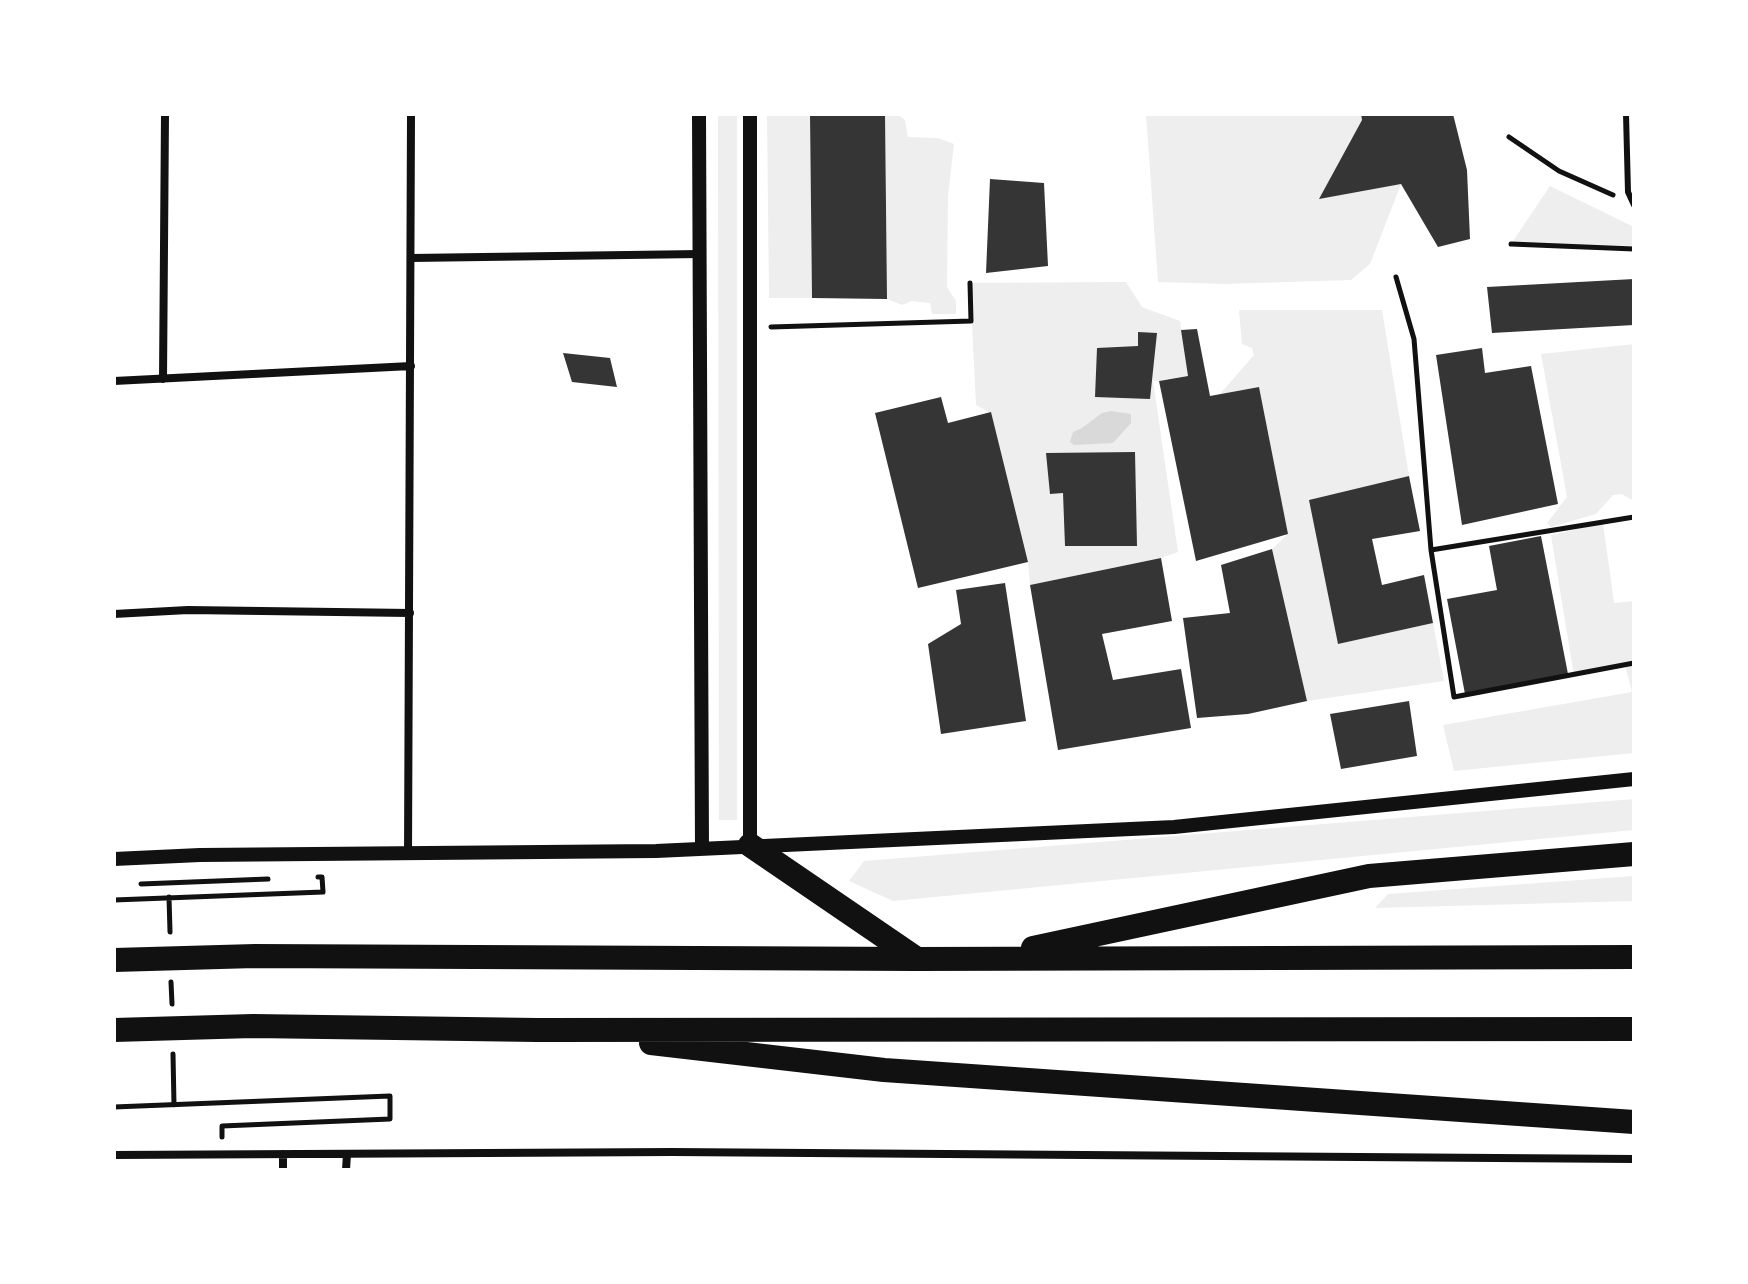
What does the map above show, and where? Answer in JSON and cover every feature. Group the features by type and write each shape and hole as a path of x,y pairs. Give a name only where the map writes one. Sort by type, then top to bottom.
{"highway":[{"path":"750,845 917,959"},
{"path":"983,958 1369,876 1634,854"},
{"path":"114,960 255,956 917,959 1634,957"},
{"path":"114,1030 253,1026 537,1030 1634,1029"},
{"path":"537,1030 884,1070 1634,1122"}],"street":[{"path":"163,379 165,114"},
{"path":"408,854 411,114"},
{"path":"699,114 702,848"},
{"path":"750,114 750,845"},
{"path":"411,258 700,254"},
{"path":"114,381 411,366"},
{"path":"114,614 188,610 410,613"},
{"path":"114,859 656,851 1174,827 1634,779"},
{"path":"114,1155 672,1152 1634,1159"},
{"path":"283,1154 283,1170"},
{"path":"346,1170 347,1154"},
{"path":"1300,1158 1300,1170"}],"lane":[{"path":"1626,114 1628,192 1634,205"}],"path":[{"path":"1509,137 1559,171 1634,205"},
{"path":"1511,244 1634,249"},
{"path":"1396,277 1414,339 1431,550 1454,697 1634,663"},
{"path":"769,327 971,321 970,283"},
{"path":"1431,550 1634,517"},
{"path":"114,900 323,892 322,877 307,878"},
{"path":"141,884 277,879"},
{"path":"114,1107 390,1096 390,1119 222,1126 222,1154"}],"shaded area":[{"path":"718,114 737,114 737,820 719,820"},
{"path":"767,114 810,114 812,298 769,298"},
{"path":"885,114 897,114 905,120 908,137 938,138 954,144 948,196 947,287 956,301 956,314 932,314 930,303 912,301 902,305 887,299"},
{"path":"1146,114 1361,114 1362,120 1320,198 1401,184 1370,264 1351,280 1225,284 1158,282"},
{"path":"1550,186 1634,227 1634,246 1511,244"},
{"path":"1126,282 1142,307 1180,321 1188,376 1153,381 1178,552 1030,585 1028,561 991,413 976,405 970,283"},
{"path":"1239,310 1382,310 1409,476 1310,500 1338,644 1433,623 1444,681 1307,701 1272,549 1288,534 1259,387 1220,394 1254,355 1252,348 1242,344"},
{"path":"1634,344 1634,501 1622,494 1613,495 1596,514 1551,527 1547,523 1567,497 1541,354"},
{"path":"1102,413 1131,414 1131,423 1113,443 1074,445 1070,442 1073,432"},
{"path":"1603,523 1614,603 1634,601 1634,753 1454,771 1443,725 1632,692 1625,665 1574,676 1551,535"},
{"path":"1634,799 1634,830 893,901 849,881 864,861"},
{"path":"1634,876 1634,901 1375,908 1388,894"}],"building":[{"path":"810,114 885,114 887,299 812,298"},
{"path":"1361,114 1453,114 1467,170 1470,239 1438,247 1401,184 1319,199 1362,120"},
{"path":"990,179 1044,183 1048,266 986,273"},
{"path":"1634,279 1634,325 1492,333 1487,287"},
{"path":"1197,329 1210,396 1259,387 1288,534 1196,561 1159,381 1188,376 1181,330"},
{"path":"1138,332 1157,333 1150,399 1095,397 1097,348 1138,346"},
{"path":"1482,348 1485,373 1531,366 1558,504 1462,525 1436,355"},
{"path":"563,353 610,358 617,387 572,382"},
{"path":"941,397 948,423 991,412 1028,562 918,588 875,413"},
{"path":"1135,452 1137,546 1065,546 1063,493 1050,494 1046,453"},
{"path":"1409,476 1420,531 1372,539 1382,585 1424,575 1433,623 1338,644 1309,500"},
{"path":"1541,536 1568,674 1465,694 1447,599 1497,590 1489,546"},
{"path":"1272,549 1307,701 1248,714 1197,718 1183,618 1230,613 1221,565"},
{"path":"1161,558 1172,621 1102,634 1113,680 1181,669 1191,728 1058,750 1030,585"},
{"path":"1005,583 1026,721 941,734 928,644 961,624 956,590"},
{"path":"1409,701 1417,756 1341,769 1330,714"}]}
